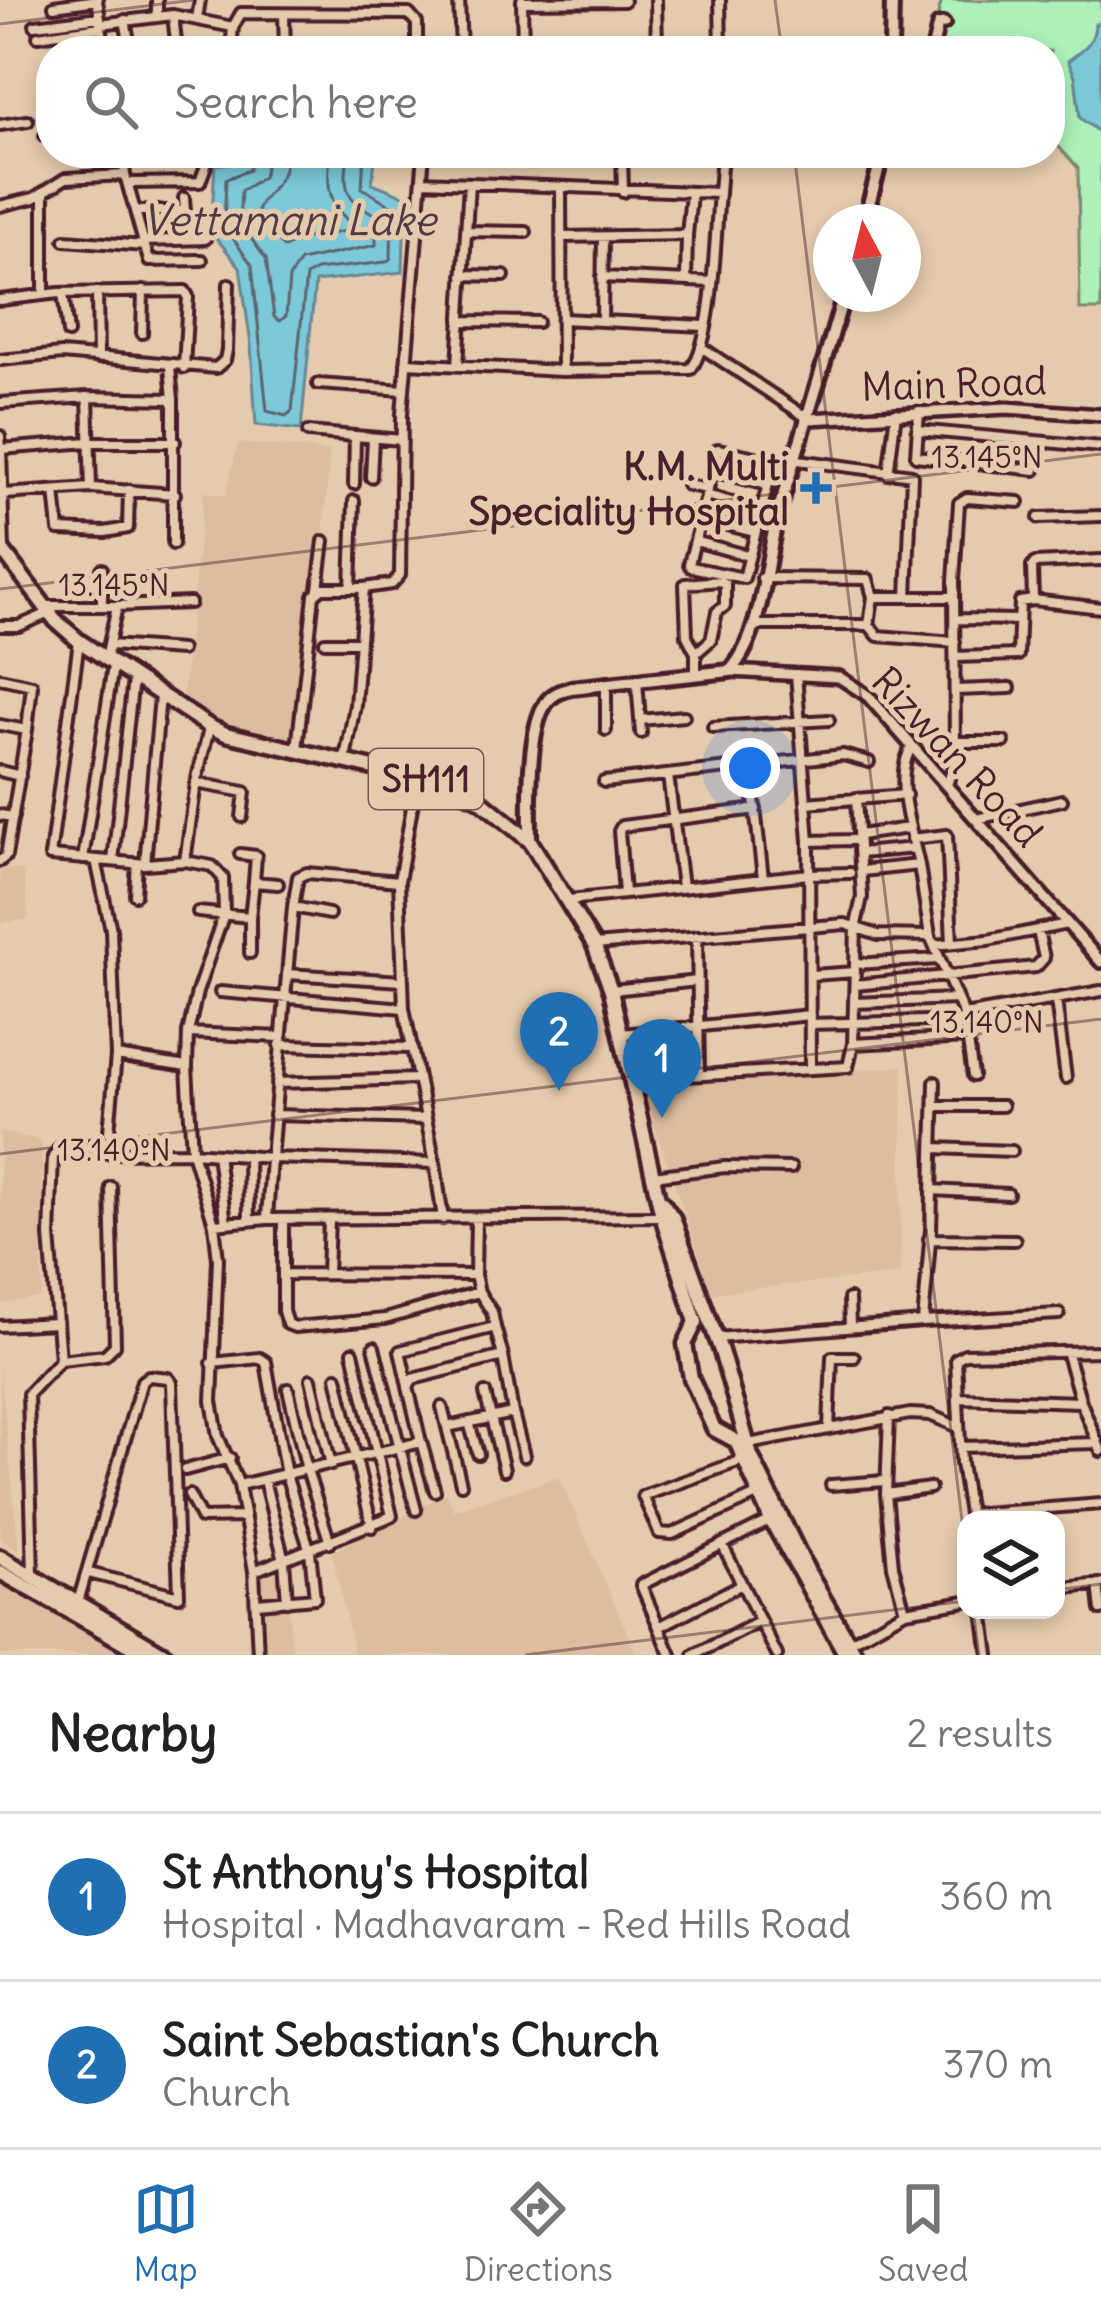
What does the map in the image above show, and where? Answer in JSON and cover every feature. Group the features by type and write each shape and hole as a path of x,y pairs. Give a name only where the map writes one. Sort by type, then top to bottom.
{"main road":[{"path":"891,36 892,0"},
{"path":"869,204 879,168"},
{"path":"530,841 531,766 545,704 564,690 730,671 748,647 780,508 839,312"},
{"name":"SH111","path":"2,549 48,609 79,640 210,727 469,793 530,841 594,945 611,990 662,1216 707,1328"},
{"name":"SH111","path":"658,1195 673,1218 746,1438 779,1516 848,1650"},
{"path":"707,1328 686,1343 691,1378 714,1429 736,1441 771,1520 848,1650"},
{"path":"0,1557 78,1602 146,1655"},
{"path":"0,1573 166,1655"}],"street":[{"path":"54,6 97,0 102,36"},
{"path":"157,0 157,16"},
{"path":"196,20 200,0"},
{"path":"459,0 460,36"},
{"path":"656,0 657,36"},
{"path":"720,0 721,36"},
{"path":"523,36 522,1 624,1"},
{"path":"232,36 241,13 410,14 417,23 417,36"},
{"path":"173,14 175,36"},
{"path":"37,31 173,14 233,27"},
{"path":"284,14 285,36"},
{"path":"125,20 128,36"},
{"path":"935,36 938,25 944,24"},
{"path":"0,125 28,121"},
{"path":"126,168 149,261 202,260"},
{"path":"0,206 34,197 73,176 200,182 205,168"},
{"path":"318,589 392,584 400,575 404,390 423,168"},
{"path":"622,168 623,192"},
{"path":"406,362 562,371 684,371 696,363 701,347 721,168"},
{"path":"422,181 719,193"},
{"path":"458,365 469,183"},
{"path":"560,190 562,371"},
{"path":"44,191 44,293"},
{"path":"686,282 691,194"},
{"path":"137,211 185,211 184,198"},
{"path":"466,231 526,232"},
{"path":"561,237 687,235"},
{"path":"602,321 603,237"},
{"path":"65,240 144,244 205,239"},
{"path":"464,275 504,276"},
{"path":"602,277 711,282"},
{"path":"0,360 62,354 216,368 225,360 229,284"},
{"path":"142,333 143,291"},
{"path":"63,292 68,333"},
{"path":"0,300 63,292 188,293 184,368"},
{"path":"97,292 98,358"},
{"path":"562,319 704,326"},
{"path":"460,321 537,322"},
{"path":"701,347 809,419"},
{"path":"170,367 176,494 173,544"},
{"path":"318,384 404,390"},
{"path":"88,398 91,488"},
{"path":"0,403 173,399"},
{"name":"Main Road","path":"809,419 1007,408 1101,415"},
{"path":"919,411 916,456 1035,470"},
{"path":"888,474 896,413"},
{"path":"917,430 1101,447"},
{"path":"308,433 402,440"},
{"path":"0,436 2,549"},
{"path":"354,484 355,436"},
{"path":"371,476 373,438"},
{"path":"1,449 175,442"},
{"path":"718,449 774,461 744,578 691,567 712,471 718,449"},
{"path":"798,460 914,479 907,597"},
{"path":"712,471 768,485"},
{"path":"686,485 761,511 776,525"},
{"path":"4,494 91,488 176,494"},
{"path":"55,491 58,530 105,532 128,528 129,490"},
{"path":"351,588 353,501"},
{"path":"947,785 955,761 954,597 960,501 1019,502"},
{"path":"761,511 780,508"},
{"path":"1039,518 1101,516"},
{"path":"700,518 755,532"},
{"path":"297,751 324,541"},
{"path":"695,541 749,556"},
{"path":"1033,600 1034,563 1101,560"},
{"path":"102,568 102,606"},
{"path":"762,578 868,579 873,597 869,625 878,636 955,641"},
{"path":"696,652 711,640 712,622 725,606 720,581 685,584 687,636 696,652 696,674"},
{"path":"345,759 355,705 364,588"},
{"path":"873,597 954,597"},
{"path":"955,657 1016,656 1021,601 1101,608"},
{"path":"0,626 19,626 48,609 190,603"},
{"path":"83,859 117,606"},
{"path":"956,619 1019,620"},
{"path":"754,626 869,625"},
{"path":"79,640 50,856 141,863 185,861 219,870 223,878 224,914 196,992 187,1067 192,1152 214,1225 218,1259 212,1401 218,1436 239,1485 254,1570 258,1655"},
{"path":"325,642 360,643"},
{"path":"109,657 181,650"},
{"name":"Rizwan Road","path":"730,671 847,681 868,696 1101,962"},
{"path":"796,674 809,841 810,1068"},
{"path":"0,678 32,685 14,817 6,856 0,861"},
{"path":"112,861 133,679"},
{"path":"638,681 641,733"},
{"path":"606,685 607,730"},
{"path":"956,690 1010,688"},
{"path":"135,895 160,696"},
{"path":"640,720 684,716"},
{"path":"713,727 829,720"},
{"path":"0,725 27,730"},
{"path":"185,861 210,727"},
{"path":"955,742 1004,742"},
{"path":"912,746 904,766 910,828 932,940 964,1017 973,1076"},
{"path":"604,782 847,755 869,762"},
{"path":"750,764 763,878"},
{"path":"0,771 20,776"},
{"path":"668,775 682,887"},
{"path":"417,777 399,881 404,1008 443,1219"},
{"path":"196,783 245,792 242,817"},
{"path":"806,803 906,795"},
{"path":"630,1079 850,1066 856,925 862,901 856,798"},
{"path":"976,820 1062,800"},
{"path":"624,893 622,826 755,809"},
{"path":"0,815 14,817"},
{"path":"809,841 910,828"},
{"path":"860,853 958,834"},
{"path":"947,835 952,943"},
{"path":"240,854 256,856 250,953"},
{"path":"96,860 111,930 116,1056 107,1153 434,1163"},
{"path":"862,871 919,865"},
{"path":"267,1220 297,880 307,873 399,881"},
{"path":"569,900 850,873"},
{"path":"254,882 278,884"},
{"path":"293,907 329,914"},
{"path":"198,912 250,917"},
{"path":"594,945 856,925 878,934 952,943 1067,924"},
{"path":"855,985 1040,966 1044,958 1038,931"},
{"path":"697,936 700,1074"},
{"path":"812,975 938,959"},
{"path":"287,974 403,981"},
{"path":"611,990 698,981"},
{"path":"621,1034 810,1020 854,1023 964,1017 1101,991"},
{"path":"220,992 404,1008"},
{"path":"854,1003 957,999"},
{"path":"1056,1000 1066,1078"},
{"path":"188,1033 411,1048"},
{"path":"853,1044 968,1038"},
{"path":"116,1056 187,1067"},
{"path":"277,1083 417,1079"},
{"path":"923,1322 935,1082"},
{"path":"936,1106 1002,1106"},
{"path":"274,1115 425,1119"},
{"path":"60,1360 50,1235 54,1153 65,1146 106,1144"},
{"path":"934,1148 1012,1150"},
{"path":"217,1154 226,1223"},
{"path":"248,1156 249,1221"},
{"path":"653,1177 725,1167 791,1168"},
{"path":"33,1576 28,1394 60,1360 105,1355 115,1345 111,1187"},
{"path":"932,1190 1008,1194"},
{"path":"214,1225 267,1220 662,1216"},
{"path":"327,1274 329,1219"},
{"path":"476,1219 475,1274 479,1292 492,1312 524,1456"},
{"path":"283,1220 286,1324 385,1319 479,1292"},
{"path":"929,1239 1015,1240"},
{"path":"284,1274 475,1274"},
{"path":"849,1299 850,1325"},
{"path":"707,1328 1059,1314"},
{"path":"0,1326 56,1323"},
{"path":"435,1490 400,1351 495,1327"},
{"path":"374,1348 416,1510"},
{"path":"1101,1351 959,1355 957,1398 969,1514 1101,1504"},
{"path":"254,1570 372,1527 389,1520 393,1513 353,1352"},
{"path":"960,1447 1099,1447 1067,1354"},
{"path":"408,1387 413,1379 503,1356"},
{"path":"829,1428 832,1357 854,1357"},
{"path":"212,1363 260,1358 266,1362 286,1475 310,1551 316,1596 257,1603"},
{"path":"78,1602 142,1381 148,1376 168,1378 172,1383 179,1597 89,1574"},
{"path":"337,1376 372,1527"},
{"path":"311,1379 331,1466"},
{"path":"288,1389 330,1543"},
{"path":"485,1393 504,1470"},
{"path":"957,1398 1081,1402"},
{"path":"442,1407 461,1484"},
{"path":"447,1427 514,1413"},
{"path":"746,1438 889,1416 930,1415 959,1428"},
{"path":"889,1416 886,1494 892,1566 905,1611"},
{"path":"469,1422 478,1454"},
{"path":"239,1485 421,1442"},
{"path":"185,1470 231,1458"},
{"path":"743,1460 644,1496 659,1533 672,1534 758,1494"},
{"path":"264,1480 284,1560 287,1601"},
{"path":"831,1485 885,1481"},
{"path":"886,1494 930,1488"},
{"path":"189,1495 200,1518 244,1516"},
{"path":"671,1655 641,1585 771,1520"},
{"path":"722,1544 777,1655"},
{"path":"1065,1588 1099,1584 1101,1610"},
{"path":"659,1627 740,1585"},
{"path":"848,1650 905,1611 957,1602"},
{"path":"984,1619 988,1655"},
{"path":"694,1655 759,1622"}],"shaded area":[{"path":"238,443 330,451 307,740 225,727 182,703 204,492 226,495"},
{"path":"0,869 23,870 29,919 0,923"},
{"path":"903,1066 900,1274 712,1293 640,1084"},
{"path":"0,1132 42,1140 42,1297 0,1304"},
{"path":"0,1367 19,1550 0,1539"},
{"path":"559,1477 637,1655 354,1655 332,1552 446,1494 454,1510"},
{"path":"285,1571 293,1655 267,1655 260,1576"},
{"path":"0,1576 144,1655 0,1655"}],"green space":[{"path":"942,0 1101,0 1101,310 1080,310 1078,168 1065,154 1065,36 932,36"}],"water":[{"path":"1101,23 1100,133 1080,118 1075,76 1068,61 1087,46 1095,24"},
{"name":"Vettamani Lake","path":"215,168 374,168 372,183 405,196 403,272 315,282 301,430 256,425 240,267 211,232"}],"place":[{"name":"K.M. Multi Speciality Hospital","path":"816,488"},
{"name":"Saint Sebastian's Church","path":"559,1091"},
{"name":"St Anthony's Hospital","path":"662,1118"}]}
